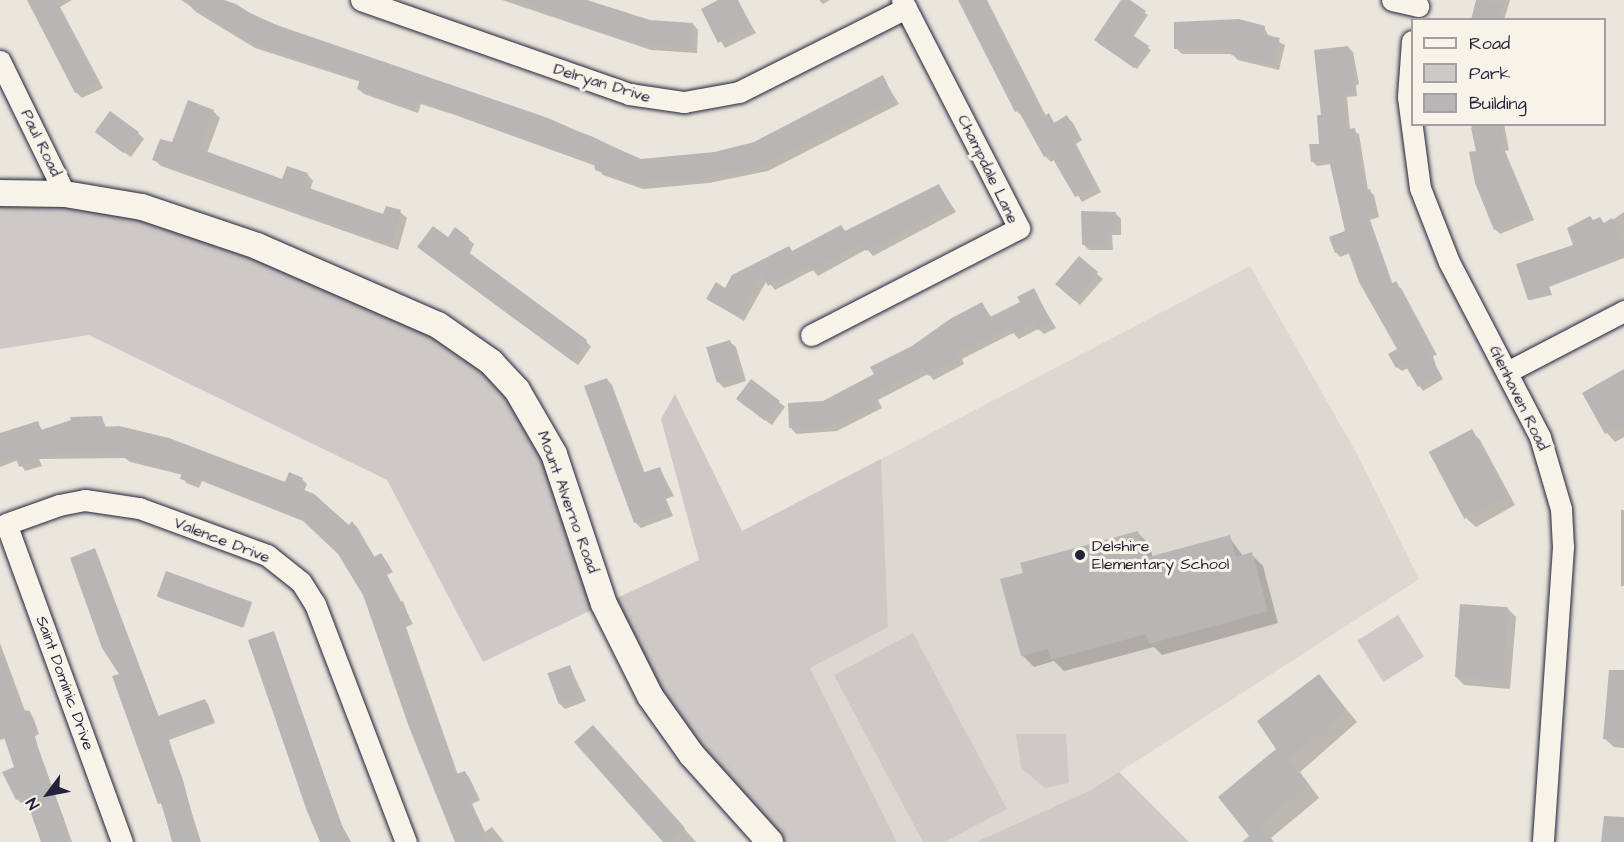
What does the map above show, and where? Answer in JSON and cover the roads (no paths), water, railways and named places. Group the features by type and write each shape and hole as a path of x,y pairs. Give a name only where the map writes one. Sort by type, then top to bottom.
{"street":[{"name":"Delryan Drive","path":"361,0 629,94 684,102 739,92 904,4"},
{"path":"1392,0 1418,9"},
{"name":"Champdale Lane","path":"811,335 1019,228 904,4"},
{"name":"Paul Road","path":"0,61 65,194"},
{"name":"Glenhaven Road","path":"1411,63 1408,97 1411,120"},
{"name":"Glenhaven Road","path":"1412,126 1420,188 1449,262 1540,437 1561,509 1563,547 1543,842"},
{"name":"Mount Alverno Road","path":"0,193 65,194 142,207 257,246 438,325 491,362 538,421 554,454 604,604 650,696 692,755 770,842"},
{"path":"1507,372 1624,310"},
{"name":"Valence Drive","path":"6,524 59,505 112,502 149,512 282,564 301,582 315,604 406,842"},
{"name":"Saint Dominic Drive","path":"6,524 122,842"}],"place":[{"name":"Delshire Elementary School","path":"1080,555"}]}
